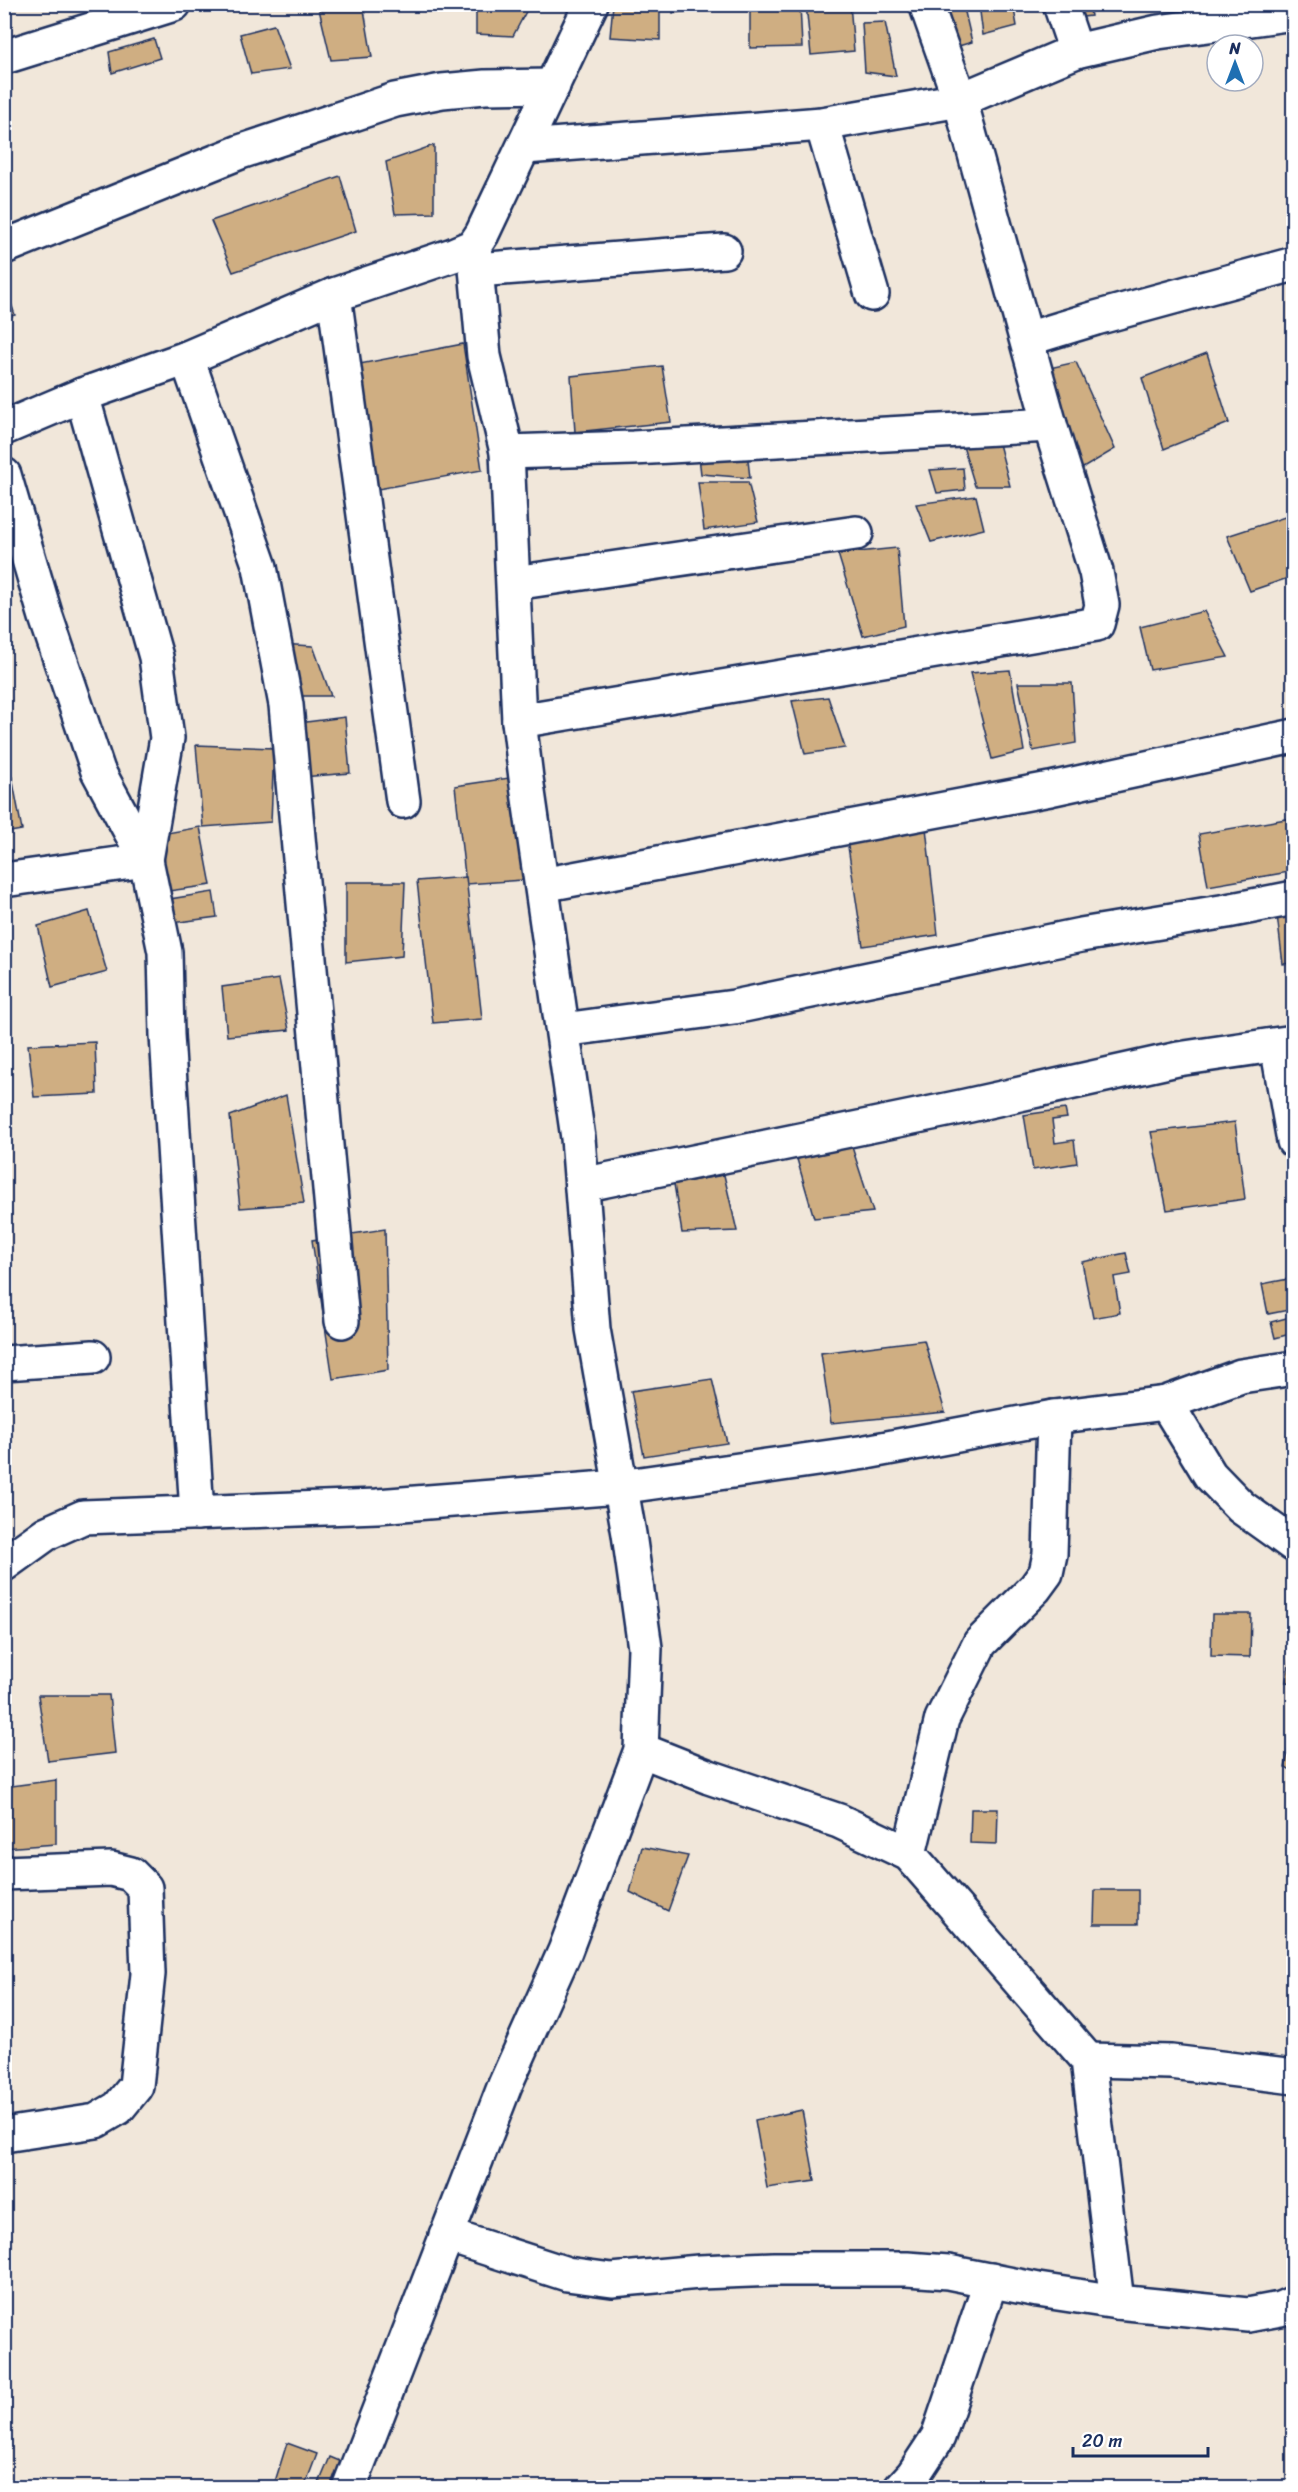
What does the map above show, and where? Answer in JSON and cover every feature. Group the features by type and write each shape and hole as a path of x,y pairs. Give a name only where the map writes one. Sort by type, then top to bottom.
{"street":[{"path":"4,57 174,4"},
{"path":"349,2487 505,2085 565,1951 641,1750 645,1648 629,1534 593,1329 578,1138 519,721 507,452 484,356 475,258 482,234 591,4"},
{"path":"519,721 1097,624 1102,605 1096,572 1050,425 960,100 926,4"},
{"path":"1060,4 1076,51"},
{"path":"525,147 822,124 960,100 1076,51 1158,32 1293,13"},
{"path":"4,248 240,152 395,100 453,90 553,86"},
{"path":"822,124 872,294"},
{"path":"4,428 82,395 187,358 334,295 453,255 475,258 724,251"},
{"path":"1027,339 1293,264"},
{"path":"334,295 403,801"},
{"path":"187,358 260,567 286,705 342,1321"},
{"path":"82,395 158,669 167,738 146,860"},
{"path":"507,452 633,448 1050,425"},
{"path":"4,475 46,617 98,771 146,860 165,952 169,1057 197,1513"},
{"path":"514,583 856,534"},
{"path":"542,885 1050,789 1293,736"},
{"path":"4,880 146,860"},
{"path":"563,1030 734,1007 1081,935 1293,898"},
{"path":"582,1185 961,1107 1178,1059 1285,1043 1293,1141"},
{"path":"4,1363 93,1357"},
{"path":"4,1564 47,1533 83,1517 377,1506 619,1487 866,1452 1054,1417 1166,1403 1240,1376 1293,1368"},
{"path":"1166,1403 1210,1475 1240,1507 1293,1545"},
{"path":"909,1854 942,1719 980,1643 1035,1588 1046,1573 1050,1554 1054,1417"},
{"path":"641,1750 709,1777 839,1821 909,1854 1088,2060 1117,2302"},
{"path":"4,1873 111,1869 131,1874 145,1888 148,1974 136,2086 118,2108 96,2121 4,2135"},
{"path":"1088,2060 1171,2062 1293,2077"},
{"path":"446,2235 567,2274 612,2280 699,2272 774,2269 906,2269 948,2272 1117,2302 1248,2314 1280,2309 1293,2303"},
{"path":"901,2487 913,2475 938,2437 991,2280"}],"building":[{"path":"363,4 372,57 331,60 318,5"},
{"path":"476,4 530,4 513,36 476,34"},
{"path":"613,4 660,4 660,40 610,37"},
{"path":"673,4 723,4 723,8 673,13"},
{"path":"750,4 800,4 802,47 750,48"},
{"path":"806,4 850,4 854,51 811,55"},
{"path":"979,4 1013,4 1017,26 983,35"},
{"path":"1050,4 1089,4 1091,16 1055,20"},
{"path":"964,8 972,42 926,56 915,22"},
{"path":"885,22 896,76 865,72 862,23"},
{"path":"274,25 290,69 251,74 240,34"},
{"path":"154,39 160,58 112,73 109,52"},
{"path":"434,145 434,213 395,214 386,162"},
{"path":"340,176 356,231 233,272 211,221"},
{"path":"4,283 15,315 4,318"},
{"path":"463,344 482,470 362,492 339,368"},
{"path":"1207,353 1229,423 1164,449 1142,378"},
{"path":"1076,362 1115,449 1058,483 1023,374"},
{"path":"662,366 671,422 575,432 571,376"},
{"path":"991,413 1010,486 975,486 956,423"},
{"path":"696,432 745,434 750,478 701,474"},
{"path":"963,468 965,490 937,493 930,470"},
{"path":"698,482 748,482 758,522 704,530"},
{"path":"976,496 984,529 931,542 916,504"},
{"path":"1294,514 1294,576 1250,591 1227,536"},
{"path":"897,548 904,626 863,636 838,554"},
{"path":"1204,611 1228,657 1150,670 1140,627"},
{"path":"279,644 313,646 331,696 284,696"},
{"path":"1010,670 1024,751 992,759 970,673"},
{"path":"1018,683 1072,683 1076,743 1033,751"},
{"path":"828,697 845,748 805,754 792,701"},
{"path":"345,717 350,773 290,778 291,724"},
{"path":"196,745 274,748 271,822 203,827"},
{"path":"12,777 22,830 4,833 4,779"},
{"path":"509,778 523,880 466,884 455,786"},
{"path":"1292,818 1294,871 1208,886 1199,834"},
{"path":"200,827 211,885 169,891 156,835"},
{"path":"926,828 938,935 863,946 847,840"},
{"path":"466,877 482,1019 433,1023 417,881"},
{"path":"346,882 405,882 402,956 346,962"},
{"path":"213,892 217,917 172,923 170,899"},
{"path":"89,911 107,972 52,987 38,926"},
{"path":"1294,913 1294,963 1283,964 1277,915"},
{"path":"279,979 289,1030 227,1036 222,987"},
{"path":"95,1042 97,1094 34,1097 28,1045"},
{"path":"286,1095 304,1203 240,1208 230,1116"},
{"path":"1065,1109 1067,1118 1052,1120 1055,1143 1074,1140 1077,1163 1033,1170 1024,1115"},
{"path":"1235,1122 1245,1199 1167,1210 1151,1132"},
{"path":"852,1147 873,1212 814,1218 797,1159"},
{"path":"724,1175 737,1231 682,1233 674,1184"},
{"path":"385,1229 388,1370 333,1379 312,1240"},
{"path":"1126,1253 1131,1274 1114,1277 1120,1313 1093,1318 1082,1262"},
{"path":"1294,1278 1294,1309 1268,1314 1262,1284"},
{"path":"1294,1316 1294,1333 1275,1338 1271,1322"},
{"path":"924,1340 945,1412 831,1423 821,1353"},
{"path":"712,1379 727,1443 644,1456 631,1391"},
{"path":"1212,1614 1251,1614 1250,1657 1211,1656"},
{"path":"1292,1645 1294,1645 1294,1683 1286,1682"},
{"path":"38,1695 109,1695 115,1753 48,1761"},
{"path":"1294,1727 1294,1770 1285,1768"},
{"path":"56,1780 56,1844 4,1848 4,1787"},
{"path":"971,1809 998,1809 997,1844 970,1843"},
{"path":"642,1847 688,1856 668,1911 630,1892"},
{"path":"1095,1890 1138,1890 1138,1924 1094,1924"},
{"path":"802,2110 815,2181 767,2188 755,2120"},
{"path":"287,2443 317,2454 304,2488 273,2488"},
{"path":"330,2457 356,2468 348,2488 317,2488"}]}
